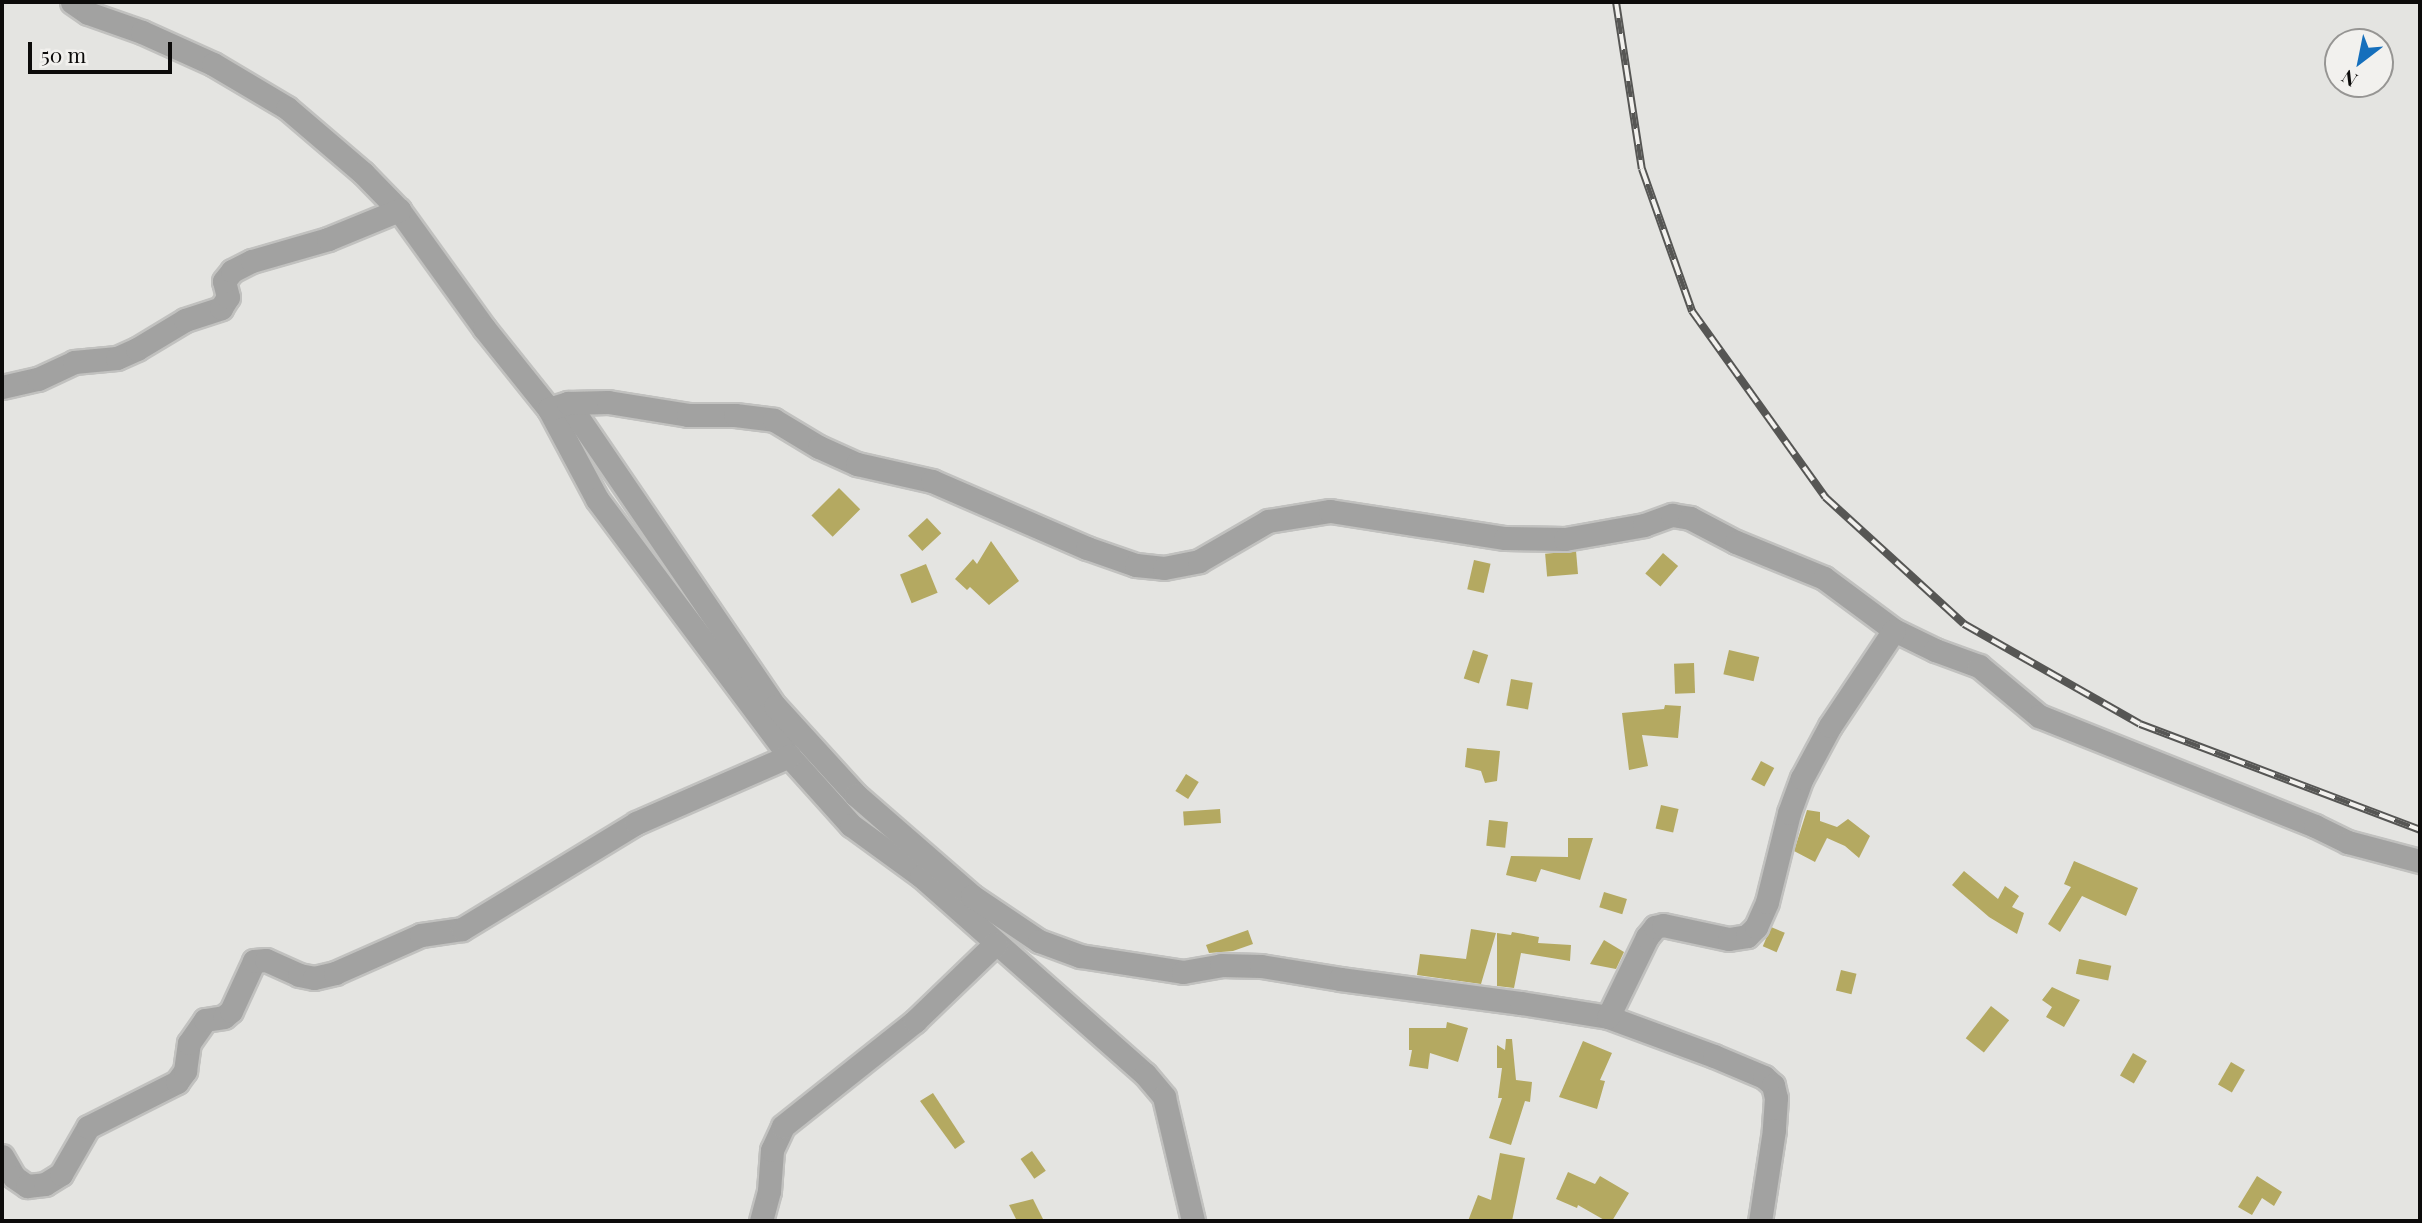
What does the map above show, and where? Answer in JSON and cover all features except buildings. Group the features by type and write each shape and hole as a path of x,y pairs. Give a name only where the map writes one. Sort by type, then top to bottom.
{"street":[{"path":"72,2 88,13 142,32 213,64 287,108 363,173 399,210 484,328 559,406 775,706 856,795 972,896 1039,940 1080,956 1137,967 1183,972 1221,965 1261,966 1608,1017 1763,1077 1773,1085 1776,1098 1774,1130 1760,1221"},
{"path":"2,387 38,379 74,362 117,358 185,320 221,308 228,297 224,281 242,266 328,239 399,210"},
{"path":"559,406 608,402 688,415 735,415 775,420 819,447 857,464 932,481 1087,548 1136,565 1164,568 1199,561 1268,521 1330,511 1461,533 1565,539 1644,525 1672,515 1690,519 1747,547 1824,578 1894,630 1935,650 1979,666 2039,716 2315,826 2348,842 2420,861"},
{"path":"559,406 597,499 789,756 851,825 921,876 1145,1074 1164,1097 1193,1221"},
{"path":"1608,1017 1647,937 1655,927 1662,925 1729,939 1747,936 1756,927 1767,902 1789,813 1802,778 1830,726 1894,630"},
{"path":"2,1156 14,1177 27,1185 45,1184 61,1174 88,1128 177,1082 186,1071 189,1042 205,1020 224,1017 231,1011 254,961 267,960 299,975 314,978 335,973 421,935 462,929 636,823 789,756"},
{"path":"761,1221 768,1191 772,1150 783,1126 915,1021 996,943"}],"railway":[{"path":"1616,2 1642,169 1692,311 1825,497 1964,624 2140,724 2420,830"}]}
